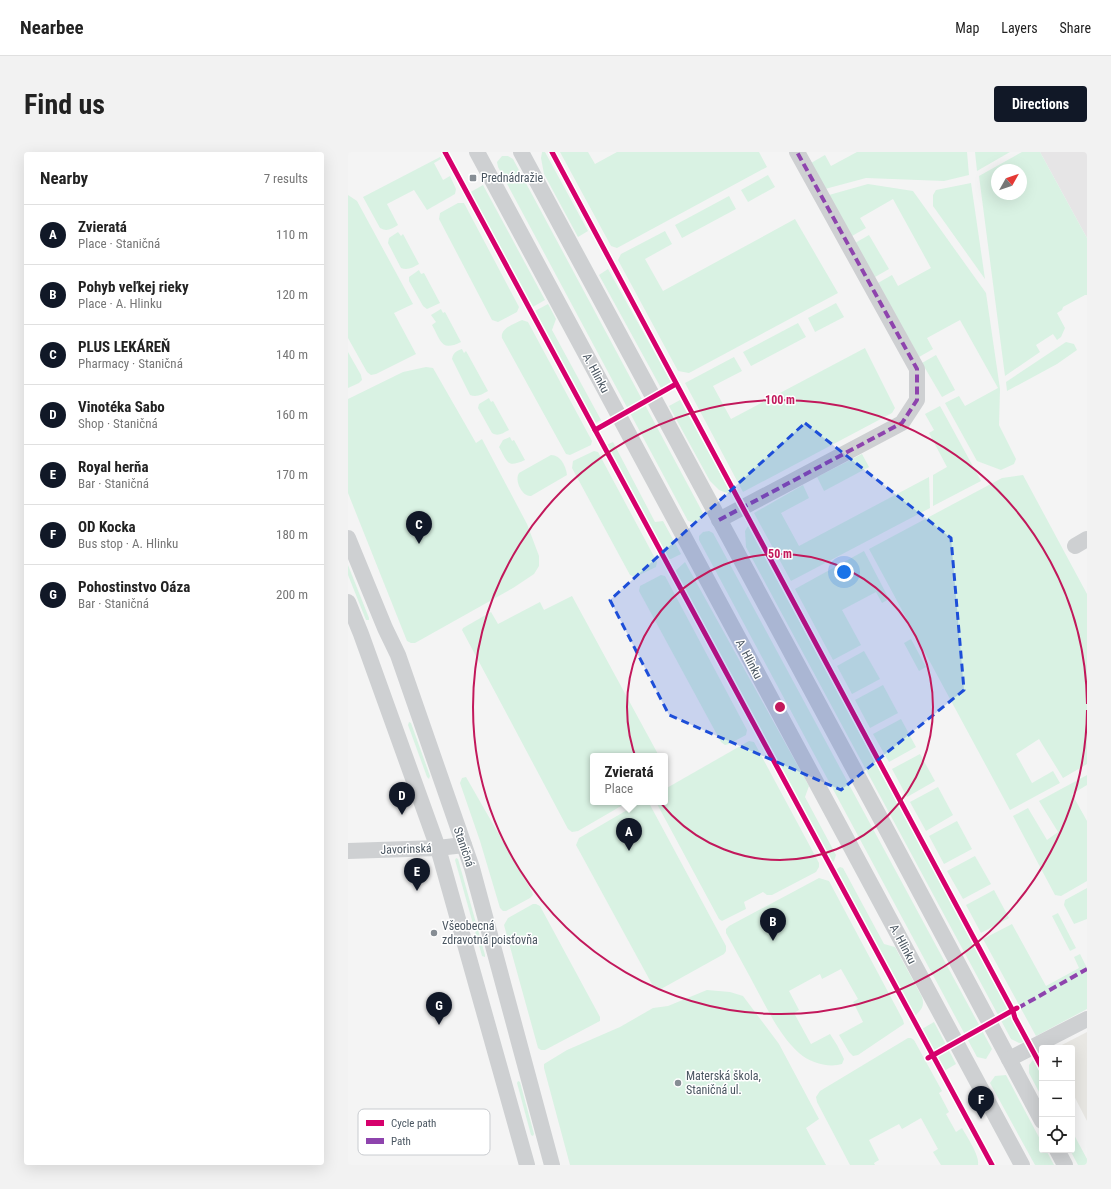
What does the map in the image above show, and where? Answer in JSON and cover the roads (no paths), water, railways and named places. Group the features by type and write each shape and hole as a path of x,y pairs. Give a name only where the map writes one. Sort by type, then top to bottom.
{"street":[{"name":"A. Hlinku","path":"477,152 1022,1165"},
{"path":"521,152 1040,1117"},
{"path":"719,520 902,423 916,400 916,369 797,152"},
{"name":"Staničná","path":"348,538 385,628 398,655 464,845 474,876 552,1165"},
{"name":"Staničná","path":"348,602 354,635 438,848 527,1165"},
{"path":"354,635 385,628"},
{"name":"Javorinská","path":"348,851 438,848 464,845"},
{"path":"1009,1059 1087,1018"},
{"path":"1060,1153 1066,1165"}],"place":[{"name":"Prednádražie","path":"473,178"},
{"name":"PLUS LEKÁREŇ","path":"419,544"},
{"name":"Vinotéka Sabo","path":"402,815"},
{"name":"Zvieratá","path":"629,851"},
{"name":"Royal herňa","path":"417,891"},
{"name":"Všeobecná zdravotná poisťovňa","path":"434,933"},
{"name":"Pohyb veľkej rieky","path":"773,941"},
{"name":"Pohostinstvo Oáza","path":"439,1025"},
{"name":"Materská škola, Staničná ul.","path":"678,1083"},
{"name":"OD Kocka","path":"981,1119"}]}
